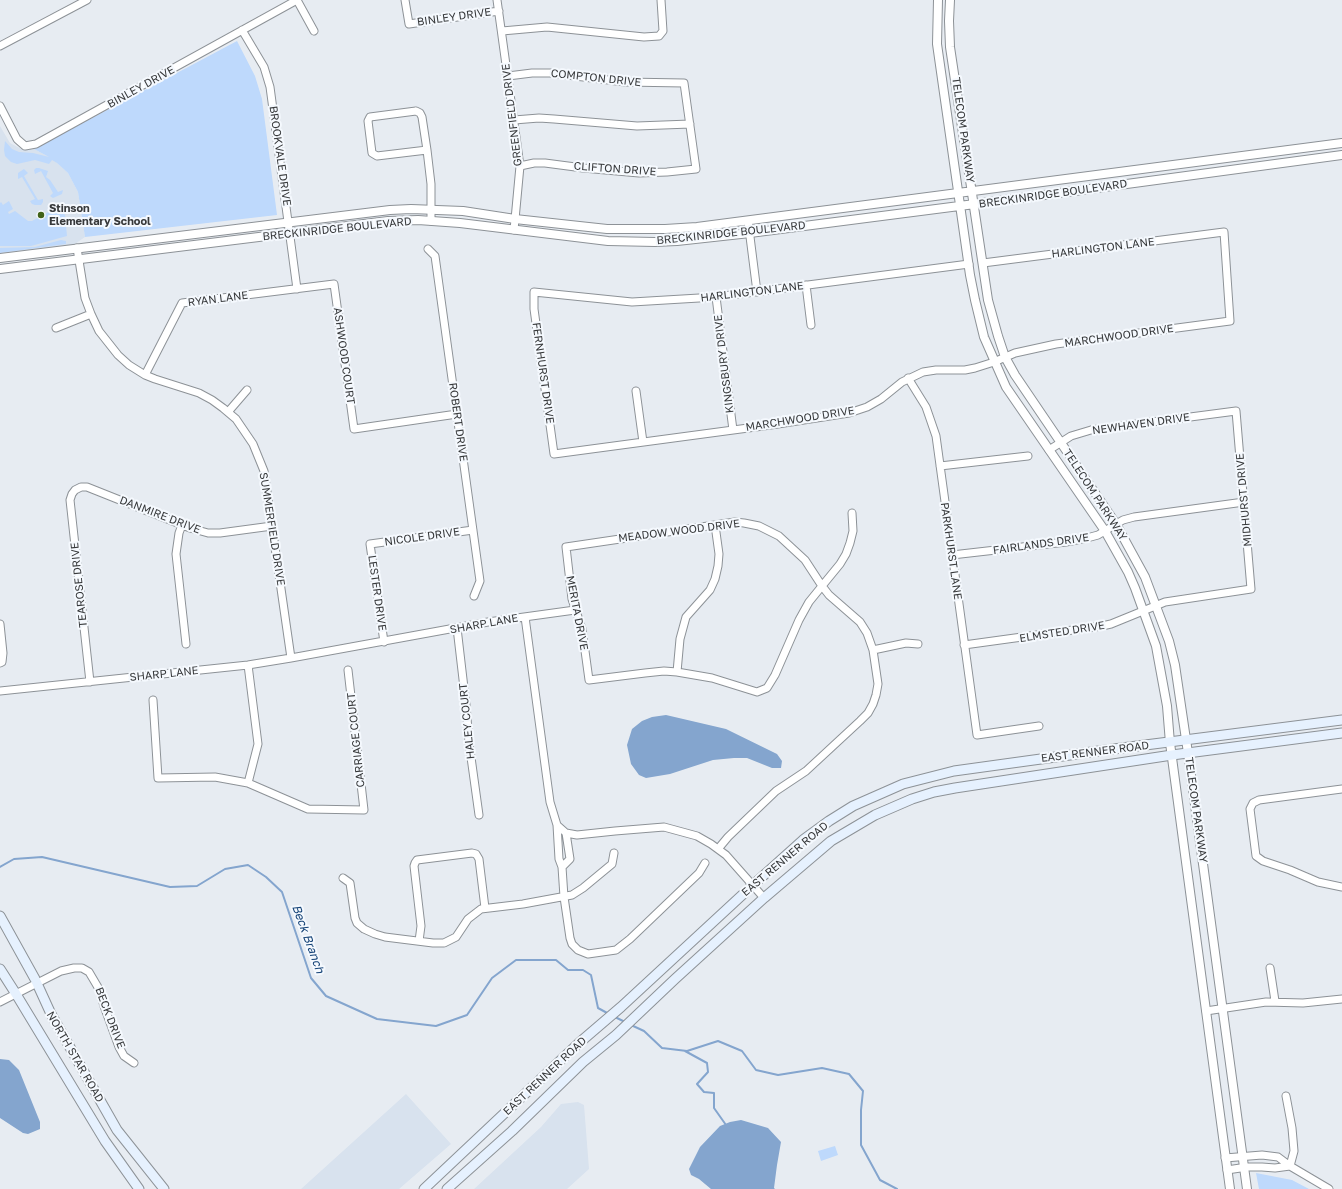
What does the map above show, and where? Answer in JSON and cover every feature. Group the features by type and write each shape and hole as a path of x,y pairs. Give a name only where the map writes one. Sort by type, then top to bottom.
{"main road":[{"name":"EAST RENNER ROAD","path":"424,1189 572,1050 803,840 828,821 853,806 903,784 954,772 1106,750 1342,720"},
{"name":"EAST RENNER ROAD","path":"447,1189 512,1131 583,1062 616,1035 764,898 831,841 875,815 912,799 934,792 955,788 1172,755 1342,733"},
{"name":"NORTH STAR ROAD","path":"1,918 37,984 51,1014 117,1130 164,1189"},
{"name":"NORTH STAR ROAD","path":"0,969 105,1142 139,1189"},
{"path":"572,1050 583,1062"}],"street":[{"path":"0,46 87,0"},
{"path":"297,0 314,31"},
{"name":"BINLEY DRIVE","path":"0,106 17,139 25,146 36,144 238,34 242,30 297,0"},
{"name":"BINLEY DRIVE","path":"405,0 409,24 499,11"},
{"name":"GREENFIELD DRIVE","path":"497,0 520,166 514,230"},
{"path":"502,31 547,27 644,37 659,36 663,31 661,0"},
{"name":"TELECOM PARKWAY","path":"938,0 936,24 937,44 958,194 974,293 984,337 994,362 1012,397 1104,531 1128,572 1144,610 1158,651 1167,706 1170,743 1230,1187"},
{"name":"TELECOM PARKWAY","path":"950,0 950,47 988,300 998,336 1015,375 1116,524 1145,577 1174,659 1224,1009 1247,1189"},
{"path":"936,24 949,23"},
{"name":"BROOKVALE DRIVE","path":"242,30 260,60 267,76 289,223 297,289"},
{"name":"COMPTON DRIVE","path":"508,76 532,73 550,73 625,82 684,82"},
{"name":"CLIFTON DRIVE","path":"520,166 534,163 545,163 639,173 696,169 684,82"},
{"path":"426,150 377,156 372,153 371,150 368,121 374,116 416,111 420,113 422,117 431,184 431,221"},
{"path":"514,120 539,118 637,126 690,124"},
{"name":"BRECKINRIDGE BOULEVARD","path":"0,258 390,210 463,211 515,219 607,229 697,227 1342,143"},
{"path":"1305,148 1306,160"},
{"name":"BRECKINRIDGE BOULEVARD","path":"0,269 388,221 431,221 608,241 654,242 696,239 1130,184 1342,155"},
{"path":"1128,172 1130,184"},
{"path":"748,221 757,292"},
{"name":"HARLINGTON LANE","path":"983,263 1224,232"},
{"name":"MARCHWOOD DRIVE","path":"554,454 828,417 856,411 875,402 908,378 923,372 970,369 994,362 1027,349 1056,344 1230,320 1224,232"},
{"name":"SUMMERFIELD DRIVE","path":"77,248 86,298 91,314 99,331 118,355 129,365 145,375 200,393 228,412 248,435 264,471 291,658"},
{"name":"ROBERT DRIVE","path":"428,249 435,256 480,581 474,596"},
{"name":"HARLINGTON LANE","path":"534,292 632,302 716,297 970,264"},
{"name":"RYAN LANE","path":"145,375 182,303 334,284"},
{"name":"ASHWOOD COURT","path":"334,284 354,429 457,414"},
{"path":"806,286 811,325"},
{"name":"FERNHURST DRIVE","path":"534,292 534,309 554,454"},
{"name":"KINGSBURY DRIVE","path":"716,297 732,430"},
{"path":"56,328 91,314"},
{"name":"PARKHURST LANE","path":"908,378 918,392 931,419 936,436 977,735 1039,726"},
{"path":"228,412 248,390"},
{"path":"636,391 643,442"},
{"name":"NEWHAVEN DRIVE","path":"1049,450 1071,436 1091,430 1236,411"},
{"name":"MIDHURST DRIVE","path":"1236,411 1251,589"},
{"path":"940,466 1028,456"},
{"name":"DANMIRE DRIVE","path":"75,490 81,487 87,487 182,525 208,533 220,533 272,526"},
{"name":"TEAROSE DRIVE","path":"75,490 70,500 90,682"},
{"name":"FAIRLANDS DRIVE","path":"952,555 1066,542 1098,535 1124,520 1134,517 1244,502"},
{"path":"715,525 719,554 715,579 710,590 686,617 680,639 677,672 712,678 757,692 767,688 775,675 799,620 809,602 840,564 846,554 853,531 852,513"},
{"name":"MEADOW WOOD DRIVE","path":"566,547 715,525 744,523 767,529 778,536 805,560 829,595 860,622 867,633 873,650 878,684 875,699 868,713 806,771 776,791 728,836 718,849"},
{"path":"182,525 179,533 176,554 186,644"},
{"name":"NICOLE DRIVE","path":"370,544 473,530"},
{"name":"LESTER DRIVE","path":"370,544 384,642"},
{"name":"MERITA DRIVE","path":"566,547 572,599 582,629 589,680 664,671 677,672"},
{"name":"ELMSTED DRIVE","path":"964,645 1102,626 1111,624 1165,602 1251,589"},
{"path":"525,617 575,610"},
{"name":"SHARP LANE","path":"0,691 248,665 525,617 550,802 557,825 559,859 562,867 564,896 572,944 578,950 588,954 616,950 630,939 699,873 705,862"},
{"path":"0,624 3,652 2,662 0,663"},
{"name":"HALEY COURT","path":"457,628 469,743 479,815"},
{"path":"873,650 906,644 918,644"},
{"path":"153,700 158,778 215,777 248,783 258,744 248,665"},
{"name":"CARRIAGE COURT","path":"248,783 308,809 364,810 348,670"},
{"path":"1342,789 1259,800 1253,803 1250,809 1256,856 1262,861 1290,870 1318,882 1342,887"},
{"path":"557,825 566,832 577,835 664,827 697,836 726,855 764,898"},
{"path":"562,867 570,859 566,832"},
{"path":"419,941 421,926 414,866 416,861 420,858 471,853 476,854 479,859 485,908"},
{"path":"343,878 350,883 355,918 360,925 375,934 438,943 448,941 459,934 468,919 481,909 523,904 572,895 583,888 612,864 614,853"},
{"name":"BECK DRIVE","path":"0,1002 61,971 82,968 88,972 99,989 104,1006 124,1056 134,1063"},
{"path":"1270,968 1275,1001"},
{"path":"1206,1011 1275,1001 1303,1003 1342,999"},
{"path":"1286,1096 1292,1128 1294,1151 1290,1166"},
{"path":"1225,1158 1262,1155 1278,1157 1290,1166 1329,1189"},
{"path":"1271,1168 1272,1156"},
{"path":"1227,1170 1290,1166"}],"shaded area":[{"path":"237,41 255,76 262,99 277,215 85,237 78,192 68,173 52,160 49,164 35,160 17,164 11,162 5,156 5,141 12,149 19,152 33,153 49,157 34,149"},
{"name":"Stinson Elementary School","path":"0,126 10,143 23,150 34,149 53,159 68,173 78,192 85,237 63,252 0,260"},
{"path":"36,168 48,171 46,177 50,180 58,192 63,190 62,194 53,198 50,196 53,193 41,171 35,174 34,170"},
{"path":"24,169 28,173 24,176 38,200 43,199 41,205 32,204 30,201 35,199 22,177 18,179 18,173"},
{"path":"9,201 13,209 8,212 9,214 15,211 28,221 32,221 52,210 59,209 65,215 67,236 31,246 0,246 0,203 1,202 3,205"},
{"path":"61,240 66,241 66,244 0,253 0,248 35,247"},
{"path":"666,715 726,729 777,754 782,761 781,768 772,768 747,758 734,758 713,760 670,774 646,778 639,775 631,764 627,745 632,729 642,721 652,717"},
{"path":"0,1059 9,1060 19,1070 40,1122 40,1129 28,1134 23,1133 0,1118"},
{"path":"406,1094 451,1144 399,1189 301,1189"},
{"path":"578,1102 584,1105 589,1169 567,1189 474,1189 541,1127 561,1104"},
{"path":"741,1120 768,1128 781,1142 775,1189 711,1189 699,1179 691,1175 689,1169 700,1147 720,1126"},
{"path":"835,1146 838,1155 821,1161 818,1151"},
{"path":"1256,1173 1292,1180 1309,1189 1259,1189"}],"waterway":[{"name":"Beck Branch","path":"0,867 14,859 42,857 170,887 197,886 225,869 248,865 266,877 282,892 311,978 326,996 377,1019 436,1026 467,1015 492,978 516,960 556,960 568,970 583,970 591,975 598,1008 609,1014"},
{"name":"Beck Branch","path":"615,1017 625,1022"},
{"name":"Beck Branch","path":"631,1025 644,1031 662,1048 687,1051 718,1041 742,1051 756,1070 778,1075 822,1068 849,1074 863,1091 861,1110 861,1145 880,1180 897,1189"},
{"path":"685,1051 707,1063 708,1072 697,1084 704,1092 714,1093 714,1108 726,1125"}],"place":[{"name":"Stinson Elementary School","path":"41,215"}]}
